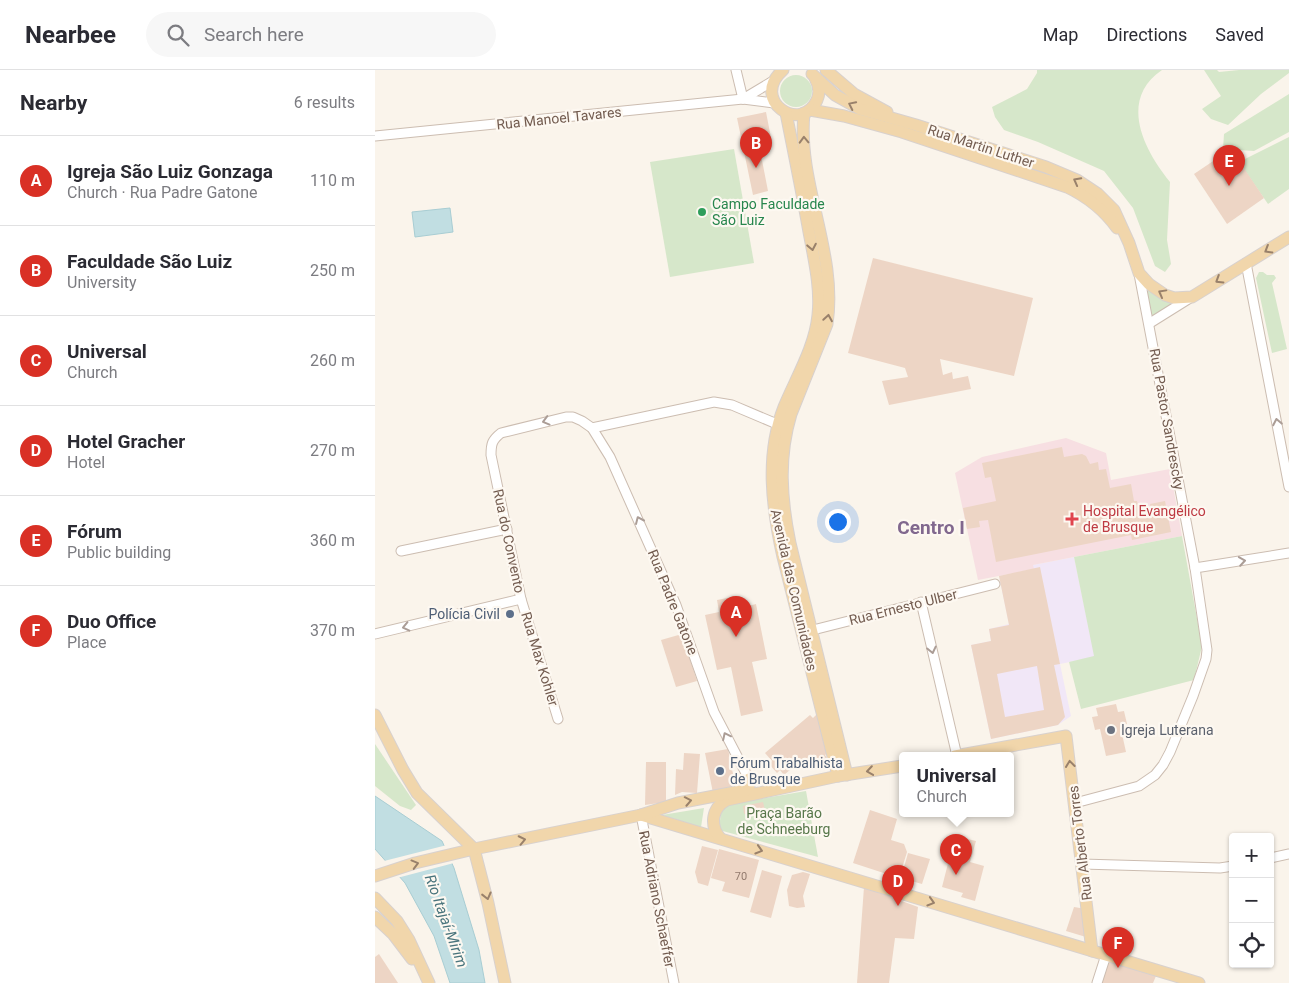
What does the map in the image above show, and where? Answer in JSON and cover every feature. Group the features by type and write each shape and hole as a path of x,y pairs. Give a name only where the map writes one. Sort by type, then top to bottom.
{"main road":[{"path":"826,70 854,94 915,125"},
{"path":"807,111 815,104 819,88 817,81 809,72"},
{"name":"Rua Martin Luther","path":"809,72 847,104 1046,167 1077,180 1106,201 1113,210 1129,243 1139,273 1149,284 1165,295 1175,298 1192,297"},
{"path":"777,74 772,96 774,103 786,113"},
{"name":"Rua Martin Luther","path":"786,113 792,114 807,111 844,116 902,132 1067,187 1086,197 1101,209 1129,243"},
{"name":"Avenida das Comunidades","path":"801,164 807,111"},
{"name":"Avenida das Comunidades","path":"786,113 801,164 813,224 828,276 829,296 827,324 791,414 782,427 782,456 777,488 785,543 842,775"},
{"path":"1192,297 1289,237"},
{"path":"375,715 417,793 474,849 505,983"},
{"name":"Rua Alberto Torres","path":"978,752 1066,736 1092,951"},
{"path":"720,838 715,832 713,818 714,812 723,802 842,775 899,766"},
{"path":"749,779 757,786 790,781 805,783"},
{"path":"375,876 415,863 474,849 641,815 677,803 745,790 749,787 749,779"},
{"path":"641,815 1199,983"},
{"path":"375,898 397,922 409,940 428,983"},
{"path":"375,917 402,945 428,983"}],"street":[{"path":"737,70 743,100"},
{"name":"Rua Manoel Tavares","path":"743,100 777,74"},
{"name":"Rua Manoel Tavares","path":"375,136 743,100 774,103"},
{"path":"1247,263 1286,453 1289,487"},
{"name":"Rua Martin Luther","path":"1139,273 1150,323"},
{"path":"1150,323 1192,297"},
{"name":"Rua Pastor Sandrescky","path":"1075,803 1129,789 1147,782 1163,765 1193,696 1206,659 1207,650 1195,568 1150,323"},
{"path":"592,428 714,402 733,405 782,427"},
{"name":"Rua do Convento","path":"375,634 521,599 491,455 493,439 501,434 566,417 582,421 592,428"},
{"name":"Rua Padre Gatone","path":"592,428 610,457 624,486 677,605 715,712 749,779"},
{"path":"401,551 507,529"},
{"path":"1195,568 1289,553"},
{"name":"Rua Ernesto Ulber","path":"807,631 995,584"},
{"name":"Rua Max Kohler","path":"521,599 558,719"},
{"path":"921,602 955,752"},
{"name":"Rua Adriano Schaeffer","path":"641,815 674,983"},
{"path":"1274,857 1289,854"},
{"path":"1082,864 1220,868 1229,867"},
{"path":"1097,983 1106,955"}],"shaded area":[{"name":"Hospital Evangélico de Brusque","path":"1066,438 1106,453 1111,480 1170,469 1182,536 1033,565 1034,569 978,580 955,473 982,457"},
{"path":"1074,557 1095,657 1060,664 1071,716 1058,725 991,739 971,645 991,641 989,629 1009,624 999,576 1033,569 1033,565"}],"green space":[{"path":"1037,70 1162,70 1149,82 1141,96 1138,110 1144,140 1160,169 1170,182 1167,240 1171,264 1165,272 1155,266 1133,208 1104,171 1038,142 1004,130 995,117 992,107 1027,89"},
{"path":"1204,70 1217,70 1219,72 1289,70 1289,73 1261,94 1228,125 1211,119 1202,109 1221,96"},
{"path":"796,75 807,80 812,91 807,102 796,107 785,102 780,91 785,80"},
{"path":"1289,94 1289,132 1254,151 1223,149 1224,134"},
{"path":"1289,137 1289,189 1268,204 1239,162"},
{"name":"Campo Faculdade São Luiz","path":"734,149 754,263 670,277 650,162"},
{"path":"1259,272 1274,275 1276,278 1272,283 1287,349 1272,353 1256,278"},
{"path":"1146,288 1156,296 1173,303 1152,317"},
{"path":"1182,536 1202,646 1194,680 1081,709 1069,662 1094,656 1074,557"},
{"path":"375,744 416,805 411,810 400,806 375,786"},
{"name":"Praça Barão de Schneeburg","path":"806,791 818,857 719,830 721,811 729,804"},
{"name":"Praça Barão de Schneeburg","path":"704,808 701,827 662,815"}],"water":[{"path":"450,208 453,232 415,237 412,212"},
{"name":"Rio Itajaí-Mirim","path":"375,796 442,841 454,868 479,950 485,983 450,983 434,936 405,883 375,849"}],"pier":[{"path":"447,845 454,863 397,878 384,861"}],"building":[{"path":"766,112 772,143 759,145 768,191 753,195 737,118"},
{"path":"1231,149 1264,198 1227,224 1194,174"},
{"path":"873,258 1033,298 1014,376 940,359 943,375 952,372 953,379 968,376 971,389 889,405 882,381 908,377 905,368 848,353"},
{"name":"Hospital Evangélico de Brusque","path":"1062,447 1064,457 1082,454 1086,456 1090,464 1098,462 1099,470 1106,469 1110,488 1131,484 1134,501 1137,501 1139,510 1151,508 1150,504 1165,501 1171,532 1132,540 1131,535 996,562 988,520 979,521 980,527 967,529 963,508 996,501 991,477 985,478 982,463"},
{"path":"1040,567 1060,664 1054,665 1065,717 1058,725 991,739 971,645 991,641 989,629 1009,625 999,576","holes":["1037,666 1044,710 1005,717 997,674"]},
{"path":"737,596 740,608 756,604 767,659 752,662 763,711 741,716 731,667 717,670 705,615 719,612 717,600"},
{"path":"682,634 697,681 676,687 661,640"},
{"name":"Igreja Luterana","path":"1116,704 1118,712 1124,711 1127,724 1120,725 1126,752 1106,756 1100,729 1095,730 1092,717 1098,716 1096,708"},
{"path":"820,711 829,752 825,755 830,761 823,767 821,764 815,768 812,765 806,770 799,762 784,775 780,770 777,773 769,764 772,761 765,753 810,715 813,718"},
{"name":"Fórum Trabalhista de Brusque","path":"728,749 736,789 713,793 705,753"},
{"path":"684,753 700,754 697,793 682,792 675,795 676,769 683,770"},
{"path":"646,762 666,762 666,802 645,805"},
{"path":"763,802 765,810 744,814 743,806"},
{"path":"870,810 897,819 891,840 904,844 907,852 899,878 853,863"},
{"path":"955,836 976,841 970,862 984,866 975,901 961,897 963,893 942,887"},
{"path":"702,846 718,850 708,886 698,883 695,872"},
{"path":"719,849 759,860 749,898 722,891 725,882 711,878"},
{"path":"908,853 930,859 922,884 901,878"},
{"path":"762,870 782,876 771,918 750,912"},
{"path":"803,872 810,874 803,896 805,907 789,906 787,890 792,875"},
{"path":"864,887 918,907 914,939 895,938 889,983 857,983"},
{"path":"1074,907 1086,909 1086,937 1066,931"},
{"path":"379,954 398,983 375,983 375,957"},
{"path":"1108,959 1156,976 1153,983 1100,983"}],"place":[{"name":"Faculdade São Luiz","path":"756,168"},
{"name":"Fórum","path":"1229,186"},
{"name":"Campo Faculdade São Luiz","path":"702,212"},
{"name":"Hospital Evangélico de Brusque","path":"1072,519"},
{"name":"Polícia Civil","path":"510,614"},
{"name":"Igreja São Luiz Gonzaga","path":"736,637"},
{"name":"Igreja Luterana","path":"1111,730"},
{"name":"Fórum Trabalhista de Brusque","path":"720,771"},
{"name":"Universal","path":"956,875"},
{"name":"Hotel Gracher","path":"898,906"},
{"name":"Duo Office","path":"1118,968"}],"district":[{"name":"Centro I","path":"931,527"}]}
